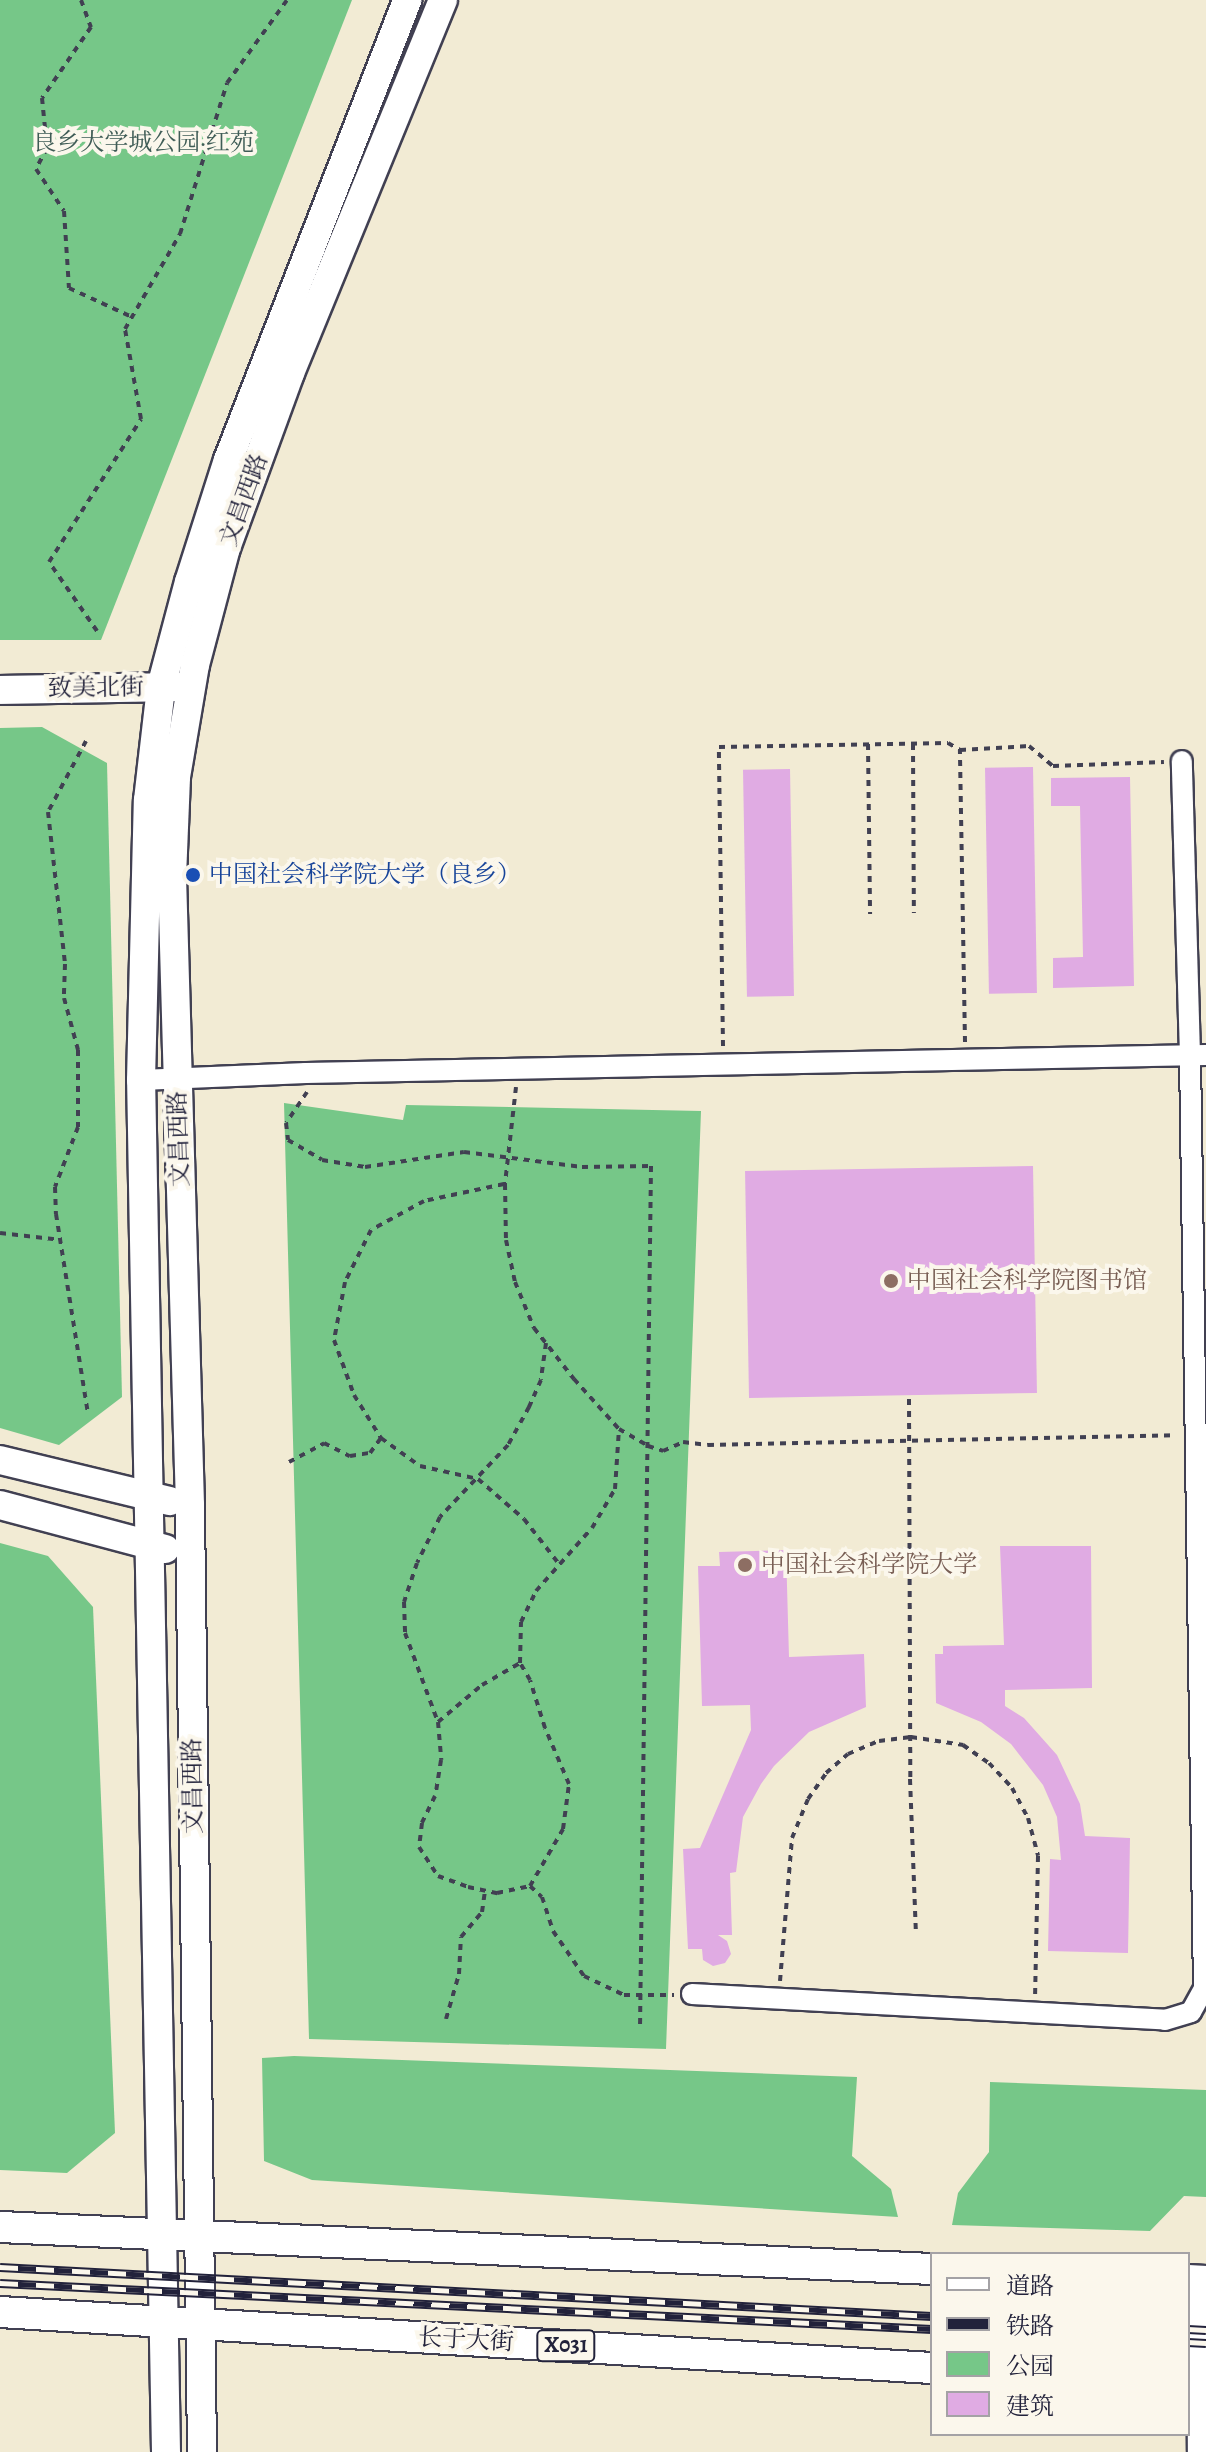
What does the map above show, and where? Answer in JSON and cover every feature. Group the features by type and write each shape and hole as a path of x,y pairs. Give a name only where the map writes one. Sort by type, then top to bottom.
{"main road":[{"name":"文昌西路","path":"166,2452 151,1497 141,1080 145,859 161,687 189,582 228,460 407,0"},
{"name":"文昌西路","path":"202,2452 188,1557 190,1505 172,877 176,777 192,686 226,548 274,417 443,0"},
{"name":"致美北街","path":"11,689 192,686"},
{"path":"0,1460 190,1505"},
{"path":"0,1505 39,1513 188,1557"},
{"path":"0,2227 930,2269"},
{"path":"1198,2281 1198,2384 1202,2452"},
{"name":"长于大街","path":"0,2312 930,2368"}],"street":[{"path":"692,1994 1165,2020 1191,2012 1204,1989 1198,1056 1182,761"},
{"path":"141,1080 306,1073 1198,1056"}],"path":[{"path":"81,0 91,27 42,98 47,148 36,169 64,211 69,288 132,317"},
{"path":"97,631 49,562 141,419 125,329 180,234 227,83 287,0"},
{"path":"86,741 48,812 65,964 64,998 78,1050 78,1127 55,1187 56,1214 88,1414"},
{"path":"723,1065 719,747 948,743 960,750 1029,746 1053,766 1182,761"},
{"path":"868,744 870,914"},
{"path":"913,744 914,913"},
{"path":"960,750 965,1060"},
{"path":"518,1069 505,1184 506,1240 515,1282 534,1328 546,1343 619,1429 648,1446 663,1451 683,1442 708,1445 910,1442 1200,1434"},
{"path":"306,1073 307,1097 286,1123 288,1140 322,1160 365,1167 464,1152 508,1155 582,1167 651,1166 640,2030"},
{"path":"505,1184 424,1201 371,1230 345,1282 334,1340 354,1395 381,1438 420,1466 478,1479 524,1519 559,1564"},
{"path":"0,1233 62,1240"},
{"path":"546,1343 541,1380 529,1407 508,1445 440,1517 417,1563 404,1602 405,1633 438,1722 441,1760 435,1796 422,1823 419,1847 438,1876 497,1893 530,1886 549,1860 563,1829 569,1784 545,1728 530,1680 520,1663 521,1622 536,1591 592,1528 615,1489 619,1429"},
{"path":"909,1399 911,1737 916,1935"},
{"path":"289,1462 324,1443 350,1456 370,1453 381,1438"},
{"path":"438,1722 482,1685 520,1663"},
{"path":"778,1999 792,1838 808,1799 826,1773 848,1754 879,1741 911,1737 963,1745 989,1763 1012,1788 1028,1818 1038,1856 1034,2013"},
{"path":"530,1886 542,1897 553,1931 584,1976 624,1995 692,1994"},
{"path":"446,2019 459,1974 461,1937 482,1912 485,1891"}],"green space":[{"name":"良乡大学城公园·红苑","path":"0,0 352,0 101,640 0,640"},
{"path":"42,727 107,763 122,1397 59,1445 0,1428 0,728"},
{"path":"284,1103 403,1120 406,1105 701,1111 666,2049 309,2039"},
{"path":"0,1543 48,1556 93,1607 115,2133 67,2173 0,2170"},
{"path":"294,2056 857,2077 852,2156 891,2189 898,2217 312,2180 264,2161 262,2058"},
{"path":"990,2082 1206,2090 1206,2197 1184,2196 1150,2231 952,2225 958,2193 989,2152"}],"building":[{"path":"1033,767 1037,993 989,994 985,768"},
{"path":"790,769 794,996 747,997 743,770"},
{"path":"1130,777 1134,986 1053,988 1053,958 1083,957 1080,806 1051,806 1051,778"},
{"name":"中国社会科学院图书馆","path":"1033,1166 1037,1393 749,1398 745,1171"},
{"path":"1000,1546 1091,1546 1092,1688 1005,1690 1005,1706 1024,1718 1057,1755 1080,1804 1085,1836 1130,1838 1128,1953 1048,1951 1050,1859 1061,1860 1057,1817 1043,1785 1011,1744 981,1722 936,1703 935,1654 943,1654 943,1646 1004,1645"},
{"path":"786,1550 789,1657 864,1654 866,1707 809,1732 774,1766 761,1784 743,1817 736,1872 730,1873 732,1935 718,1935 727,1941 731,1954 725,1963 713,1966 703,1960 702,1949 688,1949 683,1849 700,1848 751,1730 750,1705 702,1706 698,1566 720,1566 719,1552"}],"railway":[{"path":"0,2267 930,2316"},
{"path":"0,2283 930,2329"},
{"path":"1190,2329 1206,2330"},
{"path":"1190,2342 1206,2343"}],"place":[{"name":"中国社会科学院大学（良乡）","path":"193,875"},
{"name":"中国社会科学院图书馆","path":"891,1281"},
{"name":"中国社会科学院大学","path":"745,1565"}]}
